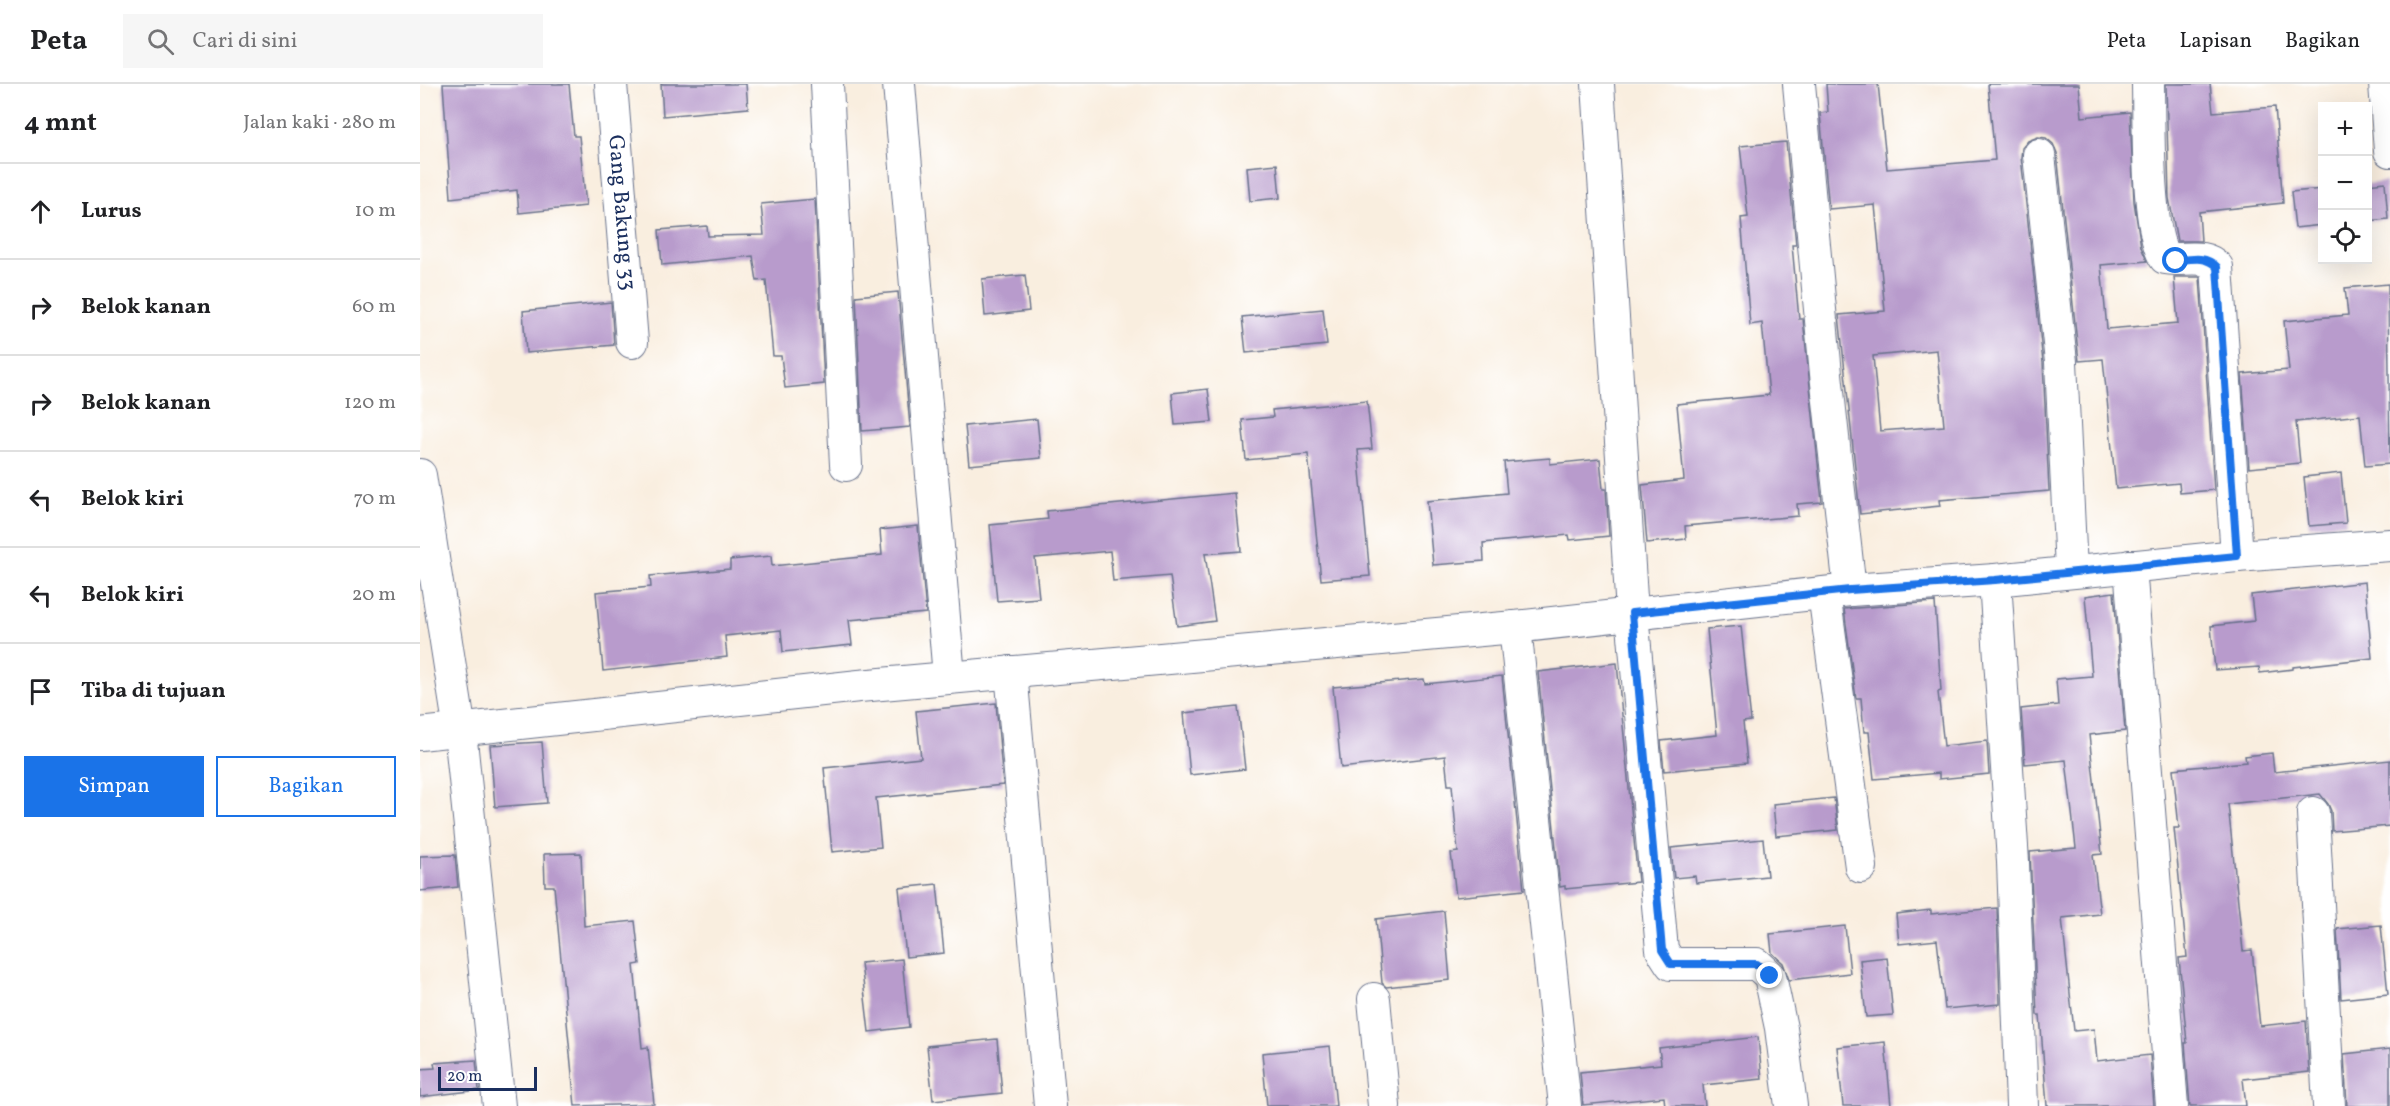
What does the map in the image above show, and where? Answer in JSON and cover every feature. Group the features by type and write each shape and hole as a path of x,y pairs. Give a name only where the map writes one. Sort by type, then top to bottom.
{"street":[{"name":"Gang Bakung 33","path":"611,84 632,342"},
{"path":"827,84 846,465"},
{"path":"899,84 949,677"},
{"path":"1598,84 1632,613 1662,950 1671,964 1757,964 1770,976 1781,1028 1791,1106"},
{"path":"1799,84 1826,374 1837,591 1861,867"},
{"path":"2148,84 2151,182 2159,247 2165,258 2176,261 2196,258 2211,261 2217,267 2237,556"},
{"path":"2385,84 2390,151"},
{"path":"2039,155 2062,386 2071,570"},
{"path":"420,475 460,731 499,1106"},
{"path":"420,734 949,677 1515,627 1837,591 1995,580 2071,570 2390,545"},
{"path":"2130,566 2152,825 2172,1106"},
{"path":"1995,580 2013,862 2022,1106"},
{"path":"1515,627 1565,1106"},
{"path":"1011,672 1050,1106"},
{"path":"2313,813 2329,1106"},
{"path":"1374,999 1384,1106"}],"building":[{"path":"443,84 569,84 574,136 579,136 586,206 519,213 517,190 451,198"},
{"path":"661,84 746,84 748,108 663,116"},
{"path":"1826,84 1878,84 1887,169 1995,160 1988,84 2079,84 2082,117 2130,112 2134,202 2141,247 2147,261 2101,265 2107,329 2178,323 2174,277 2200,277 2214,490 2180,493 2179,483 2116,489 2103,359 2079,361 2057,153 2053,144 2046,138 2038,137 2028,141 2022,148 2021,157 2043,363 2049,491 1939,500 1940,506 1860,514 1839,315 1885,311 1875,205 1829,209 1820,113 1828,112","holes":["1937,350 1944,426 1880,431 1873,356"]},
{"path":"2166,84 2210,84 2213,112 2275,107 2283,203 2199,212 2201,241 2177,241 2169,198"},
{"path":"1786,142 1796,245 1792,245 1799,319 1803,319 1822,502 1797,504 1798,516 1685,526 1686,539 1647,543 1642,485 1684,480 1677,404 1769,395 1762,323 1750,325 1741,218 1748,217 1740,146"},
{"path":"1277,164 1280,198 1250,201 1247,167"},
{"path":"2385,182 2388,219 2372,221 2372,183"},
{"path":"2318,189 2318,225 2295,228 2291,192"},
{"path":"815,199 824,384 785,388 781,356 773,356 766,280 757,281 753,256 662,265 659,230 707,226 708,236 764,235 761,204"},
{"path":"1025,275 1029,311 985,316 982,279"},
{"path":"2388,284 2390,464 2365,466 2360,415 2296,422 2300,463 2249,468 2242,374 2289,370 2284,321 2348,315 2345,288"},
{"path":"898,292 910,427 862,431 856,296"},
{"path":"611,302 614,345 526,353 523,311"},
{"path":"1323,309 1327,345 1246,353 1242,317"},
{"path":"1208,389 1212,422 1175,425 1172,393"},
{"path":"1367,401 1372,449 1358,450 1370,576 1321,580 1308,454 1246,460 1242,420 1273,417 1272,410"},
{"path":"1037,419 1041,458 969,465 965,426"},
{"path":"1550,458 1550,464 1600,459 1603,489 1606,489 1609,536 1570,540 1569,535 1483,543 1484,561 1433,565 1427,501 1507,493 1504,462"},
{"path":"2341,473 2346,523 2309,526 2304,477"},
{"path":"1235,493 1241,551 1205,554 1215,621 1177,626 1170,576 1113,581 1110,551 1035,558 1039,598 997,601 990,525 1048,519 1047,511"},
{"path":"918,526 926,613 849,620 852,645 783,652 781,630 725,636 727,657 603,671 596,592 651,587 650,576 730,569 730,560 771,556 772,566 882,555 880,530"},
{"path":"2365,582 2372,658 2260,673 2259,667 2215,670 2211,626 2254,621 2251,595"},
{"path":"2114,592 2125,731 2089,735 2102,854 2093,855 2100,914 2062,918 2074,1031 2094,1029 2097,1061 2150,1055 2154,1106 2047,1106 2040,1015 2037,1015 2030,852 2076,848 2066,760 2025,764 2021,709 2058,705 2056,679 2092,676 2085,596"},
{"path":"1935,602 1941,691 1938,692 1944,746 1987,741 1989,774 1939,779 1939,773 1874,779 1869,732 1864,732 1861,698 1856,698 1844,609"},
{"path":"1741,626 1751,721 1743,722 1747,763 1664,771 1661,741 1717,735 1707,629"},
{"path":"1617,663 1638,882 1565,889 1565,886 1560,887 1538,672"},
{"path":"1502,676 1524,890 1456,897 1451,853 1458,852 1452,785 1448,785 1445,756 1341,768 1333,687 1424,679 1425,684"},
{"path":"996,703 1003,785 876,798 881,847 832,852 824,768 921,758 916,711"},
{"path":"1238,707 1245,769 1190,775 1184,713"},
{"path":"542,742 547,803 495,807 490,745"},
{"path":"2272,753 2274,772 2390,760 2390,826 2332,831 2331,811 2320,794 2228,804 2243,951 2252,950 2260,1026 2306,1021 2309,1072 2243,1079 2246,1106 2190,1106 2179,958 2187,957 2174,828 2179,828 2173,769 2246,762 2245,756"},
{"path":"1834,798 1838,830 1776,836 1773,804"},
{"path":"1763,839 1767,876 1696,883 1695,876 1674,878 1671,848"},
{"path":"581,853 584,926 635,921 640,964 634,965 642,1048 648,1047 654,1104 575,1106 554,886 545,886 544,854"},
{"path":"455,855 458,887 420,891 420,856"},
{"path":"937,884 944,953 906,957 899,888"},
{"path":"1997,908 2000,1004 1945,1009 1937,940 1899,944 1896,914 1931,910 1931,914"},
{"path":"1444,911 1450,980 1386,987 1382,983 1376,919"},
{"path":"2381,925 2388,994 2341,999 2337,929"},
{"path":"1845,926 1850,973 1789,980 1783,963 1772,953 1770,934"},
{"path":"1887,957 1893,1015 1866,1017 1860,960"},
{"path":"902,959 909,1027 869,1032 861,963"},
{"path":"1758,1037 1762,1079 1703,1085 1705,1106 1665,1106 1664,1097 1583,1105 1580,1072 1661,1064 1659,1048"},
{"path":"997,1039 1002,1093 933,1100 927,1046"},
{"path":"1885,1042 1891,1106 1843,1106 1837,1047"},
{"path":"1330,1046 1336,1106 1267,1106 1262,1053"},
{"path":"2390,1049 2390,1106 2347,1106 2344,1054"},
{"path":"476,1060 479,1090 420,1097 420,1069 435,1068 434,1063"}],"route":[{"path":"1770,976 1757,964 1671,964 1662,950 1652,814 1632,613 1850,590 1995,580 2071,570 2237,556 2217,267 2211,261 2196,258 2176,261"}]}
